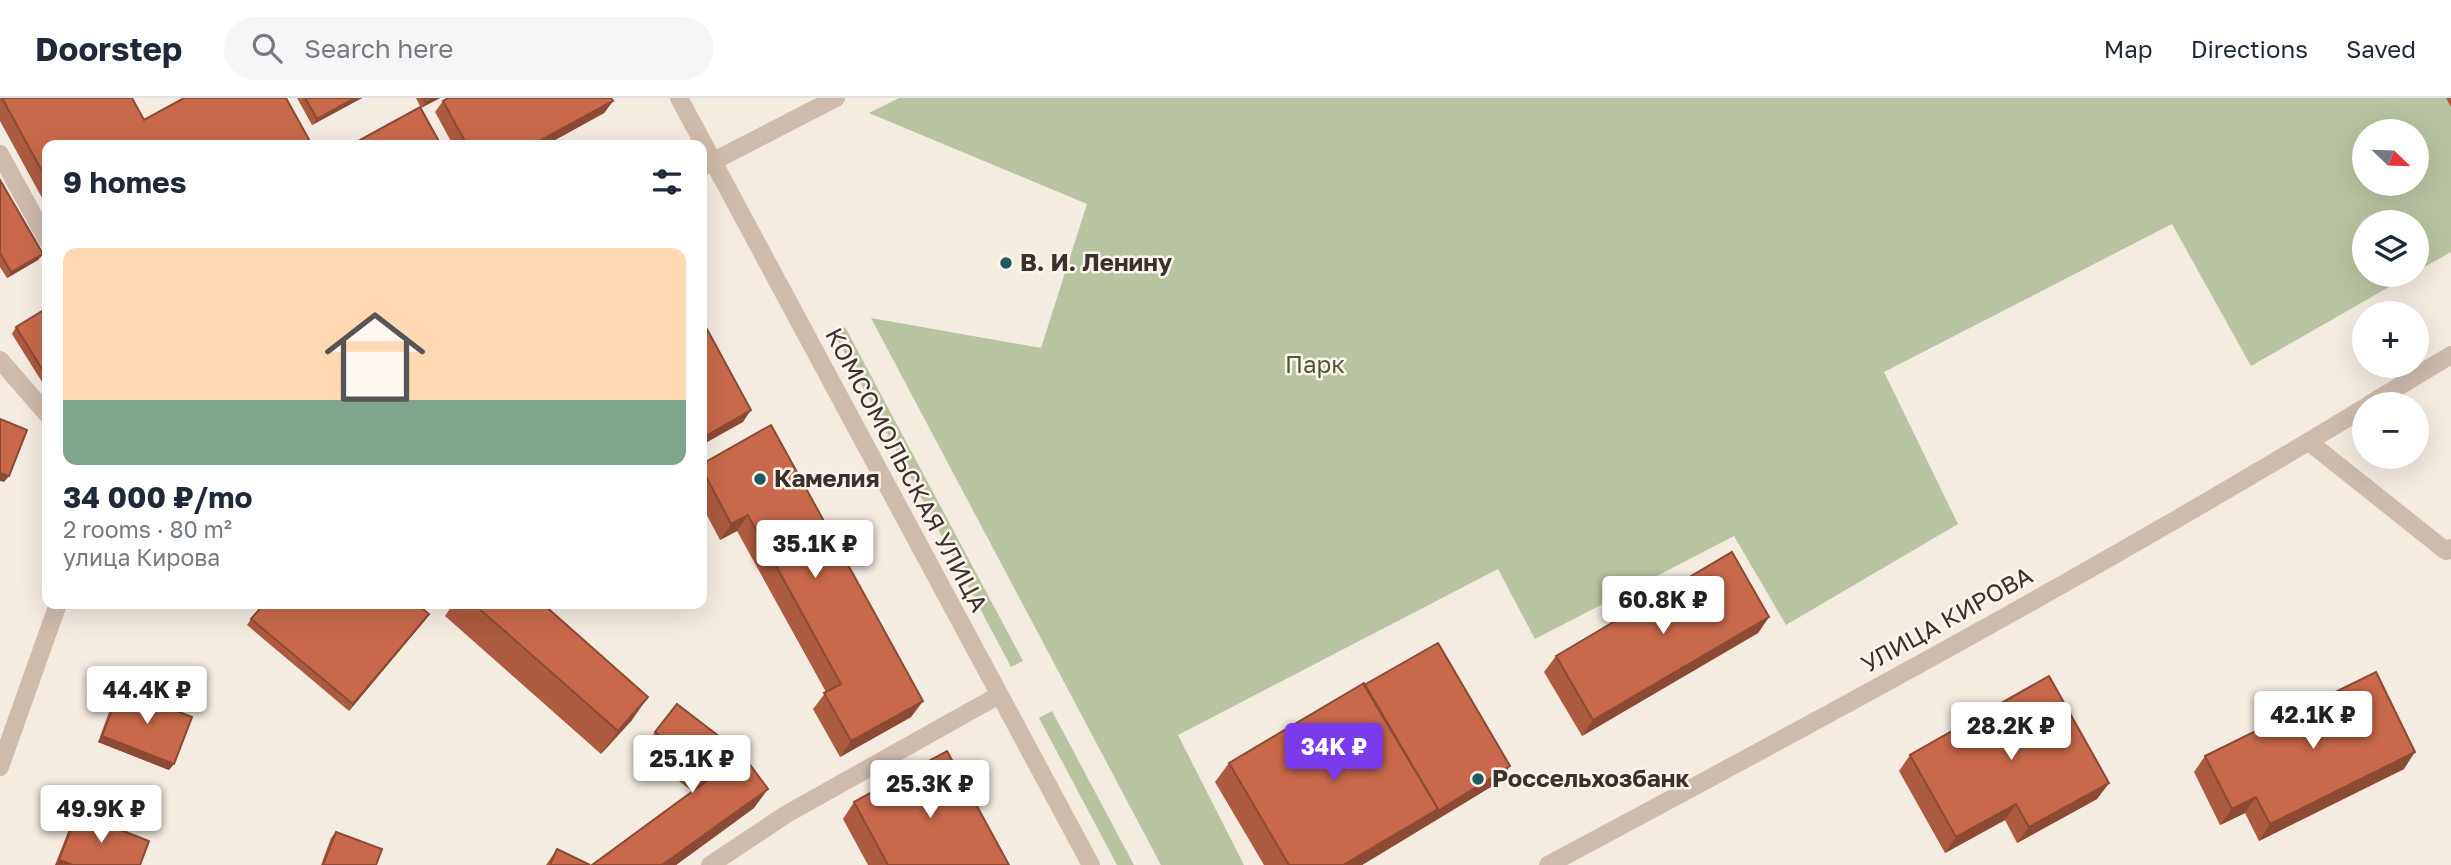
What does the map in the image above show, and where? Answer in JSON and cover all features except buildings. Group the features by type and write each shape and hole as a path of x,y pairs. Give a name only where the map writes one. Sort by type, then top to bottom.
{"street":[{"name":"КОМСОМОЛЬСКАЯ УЛИЦА","path":"680,98 697,140"},
{"path":"707,165 836,98"},
{"path":"0,154 42,231"},
{"name":"КОМСОМОЛЬСКАЯ УЛИЦА","path":"707,165 1091,865"},
{"path":"2390,392 2451,355"},
{"path":"0,360 42,408"},
{"name":"УЛИЦА КИРОВА","path":"1548,865 1817,721 2352,415"},
{"path":"2309,442 2446,551 2451,548"},
{"path":"0,767 56,609"},
{"path":"710,865 785,815 999,695"}],"green space":[{"name":"Парк","path":"899,98 2451,98 2451,252 2429,264 2429,210 2352,210 2352,287 2389,287 2365,301 2352,301 2352,308 2251,366 2172,224 1884,372 1958,524 1786,625 1734,536 1535,639 1498,569 1178,735 1244,865 1161,865 871,318 1041,348 1087,204 869,113"},
{"path":"845,327 1023,661 1011,667 834,333"},
{"path":"1052,711 1134,865 1117,865 1039,718"}],"place":[{"name":"В. И. Ленину","path":"1006,263"},
{"name":"Камелия","path":"760,479"},
{"name":"Россельхозбанк","path":"1478,779"}]}
